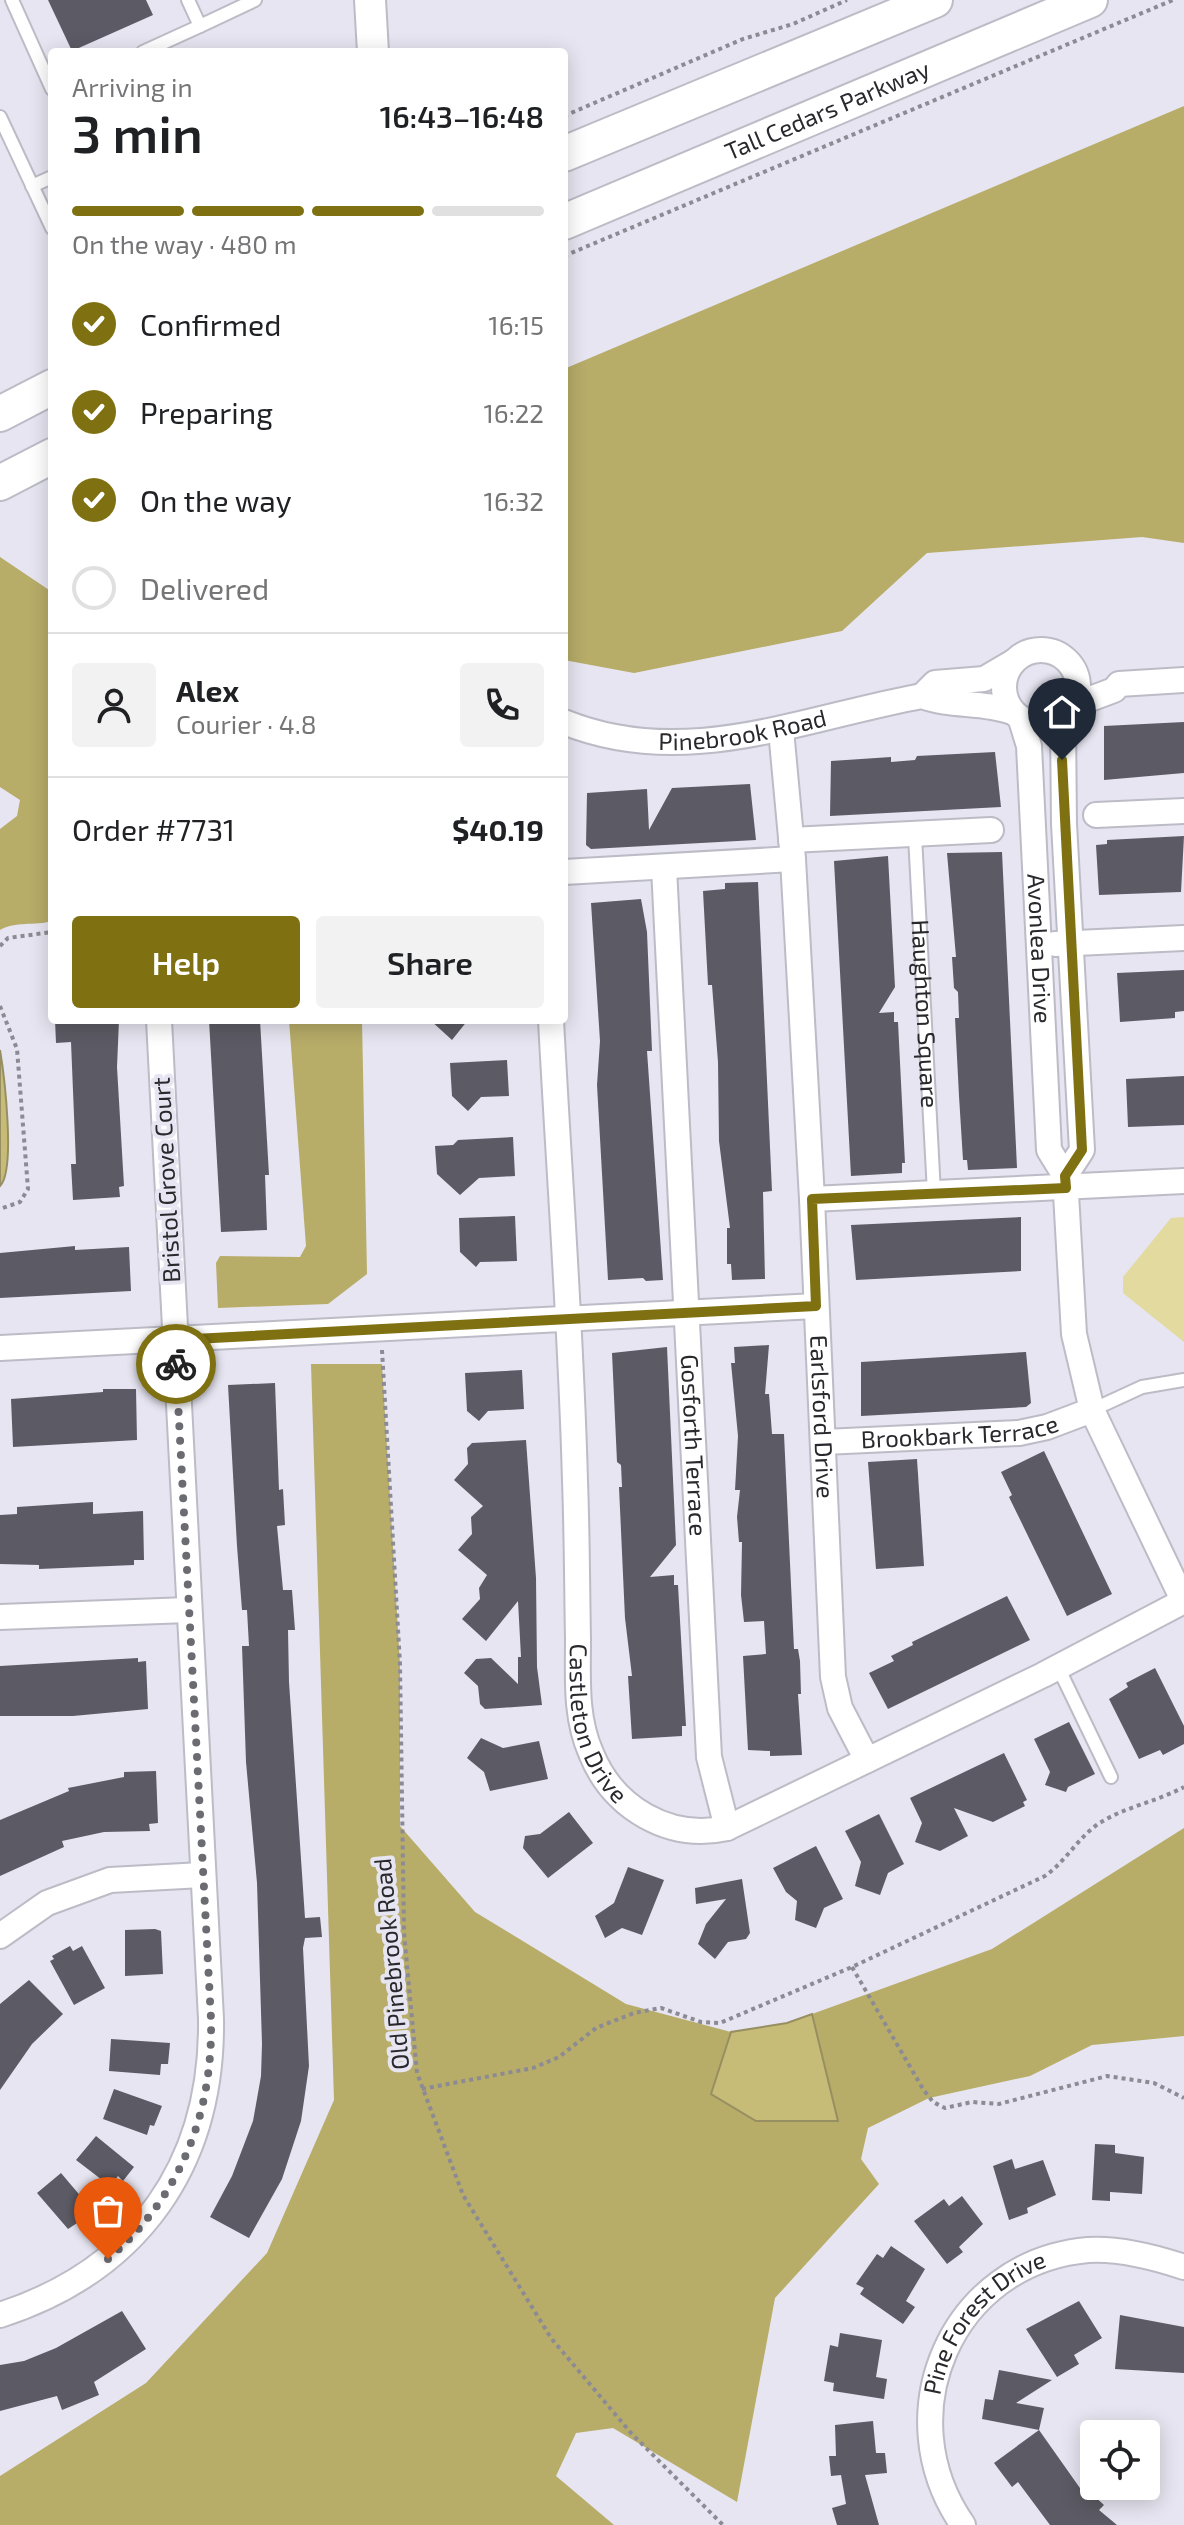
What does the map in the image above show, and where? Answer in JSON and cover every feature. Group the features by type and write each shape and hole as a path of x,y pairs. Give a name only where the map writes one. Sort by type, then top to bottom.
{"main road":[{"path":"568,152 935,0"},
{"name":"Tall Cedars Parkway","path":"568,220 1074,3"},
{"path":"0,414 48,389"},
{"path":"0,483 48,458"}],"street":[{"path":"370,0 373,48"},
{"path":"1119,684 1116,677 1089,673 1042,650 1022,654 1014,660 1008,669 1003,691 1016,716 1045,725 1114,690 1119,684 1184,680"},
{"name":"Pinebrook Road","path":"568,727 621,739 663,743 713,742 781,730 922,696 935,683 984,679 1014,660"},
{"path":"1068,662 1078,682 1070,710"},
{"name":"Pinebrook Road","path":"922,696 940,702 967,701 1016,716"},
{"name":"Avonlea Drive","path":"1065,1182 1082,1150 1063,793 1063,724 1070,710"},
{"name":"Avonlea Drive","path":"1016,716 1029,746 1036,944 1049,1150 1065,1182 1074,1334 1092,1410 1184,1602"},
{"name":"Earlsford Drive","path":"781,730 792,849 812,1199 833,1677 840,1708 867,1760"},
{"path":"1096,815 1184,811"},
{"path":"568,872 664,868 792,849 991,830"},
{"name":"Gosforth Terrace","path":"664,868 709,1757 727,1828"},
{"path":"1036,944 1184,938"},
{"name":"Bristol Grove Court","path":"0,2315 74,2283 108,2259 154,2213 187,2157 201,2117 211,2055 159,1024"},
{"name":"Castleton Drive","path":"551,1024 575,1480 579,1716 591,1755 616,1792 647,1819 666,1828 690,1832 727,1828 1058,1667 1184,1602"},
{"path":"812,1199 1065,1182 1184,1181"},
{"path":"0,1348 816,1306"},
{"name":"Brookbark Terrace","path":"824,1442 1019,1433 1047,1427 1092,1410"},
{"path":"0,1617 188,1610"},
{"path":"0,1936 47,1903 110,1880 202,1875"},
{"name":"Pine Forest Drive","path":"963,2525 943,2489 932,2455 929,2401 945,2349 977,2303 1008,2276 1048,2259 1089,2250 1140,2255 1184,2267"}],"lane":[{"path":"12,0 48,80"},
{"path":"188,0 200,26"},
{"path":"152,48 255,0"},
{"path":"0,117 48,220"},
{"path":"32,186 48,179"},
{"name":"Haughton Square","path":"915,836 934,1193"},
{"path":"1092,1410 1142,1387 1184,1380"},
{"path":"1058,1667 1111,1777"}],"path":[{"path":"568,114 743,39 793,24 847,0"},
{"path":"568,254 1173,0"},
{"path":"0,946 8,938 48,933"},
{"path":"0,1006 17,1049 28,1189 20,1202 0,1209"},
{"name":"Old Pinebrook Road","path":"382,1349 400,1664 399,1792 404,1933 417,2073 463,2195 551,2338 631,2433 723,2525"},
{"path":"422,2089 533,2068 559,2057 596,2028 634,2013 661,2008 701,2022 720,2023 852,1967 976,1905 1045,1876 1062,1864 1076,1842 1099,1824 1122,1811 1158,1801 1184,1787"},
{"path":"852,1967 923,2089 933,2102 945,2108 972,2102 1017,2102 1107,2076 1154,2083 1184,2098"}],"shaded area":[{"path":"1184,106 1184,543 1142,537 927,553 842,631 634,673 568,661 568,367"},
{"path":"0,557 48,589 48,922 0,930 0,829 17,816 20,800 0,787"},
{"path":"289,1024 362,1024 367,1274 328,1304 218,1308 216,1263 220,1256 300,1257 306,1246"},
{"path":"0,1050 8,1142 5,1177 0,1186"},
{"path":"1184,1217 1184,1342 1123,1293 1123,1277 1171,1218"},
{"path":"311,1364 382,1364 400,1664 400,1826 475,1912 626,2004 731,2032 712,2094 809,2118 838,2121 812,2014 992,1949 1184,1828 1184,2036 1092,2045 1030,2076 929,2098 868,2128 861,2159 879,2184 775,2298 737,2502 613,2428 576,2433 556,2476 614,2525 0,2525 0,2476 146,2383 267,2253 334,2100"},
{"path":"812,2014 838,2121 756,2121 711,2094 731,2032 787,2023"}],"building":[{"path":"48,0 146,0 153,15 79,48 71,48"},
{"path":"1184,722 1184,773 1104,780 1104,726"},
{"path":"995,752 1001,807 830,816 831,761 891,757 891,762 915,760 917,756"},
{"path":"750,784 756,840 591,849 586,845 587,793 647,789 649,830 672,788"},
{"path":"1184,836 1181,892 1099,895 1096,845 1107,844 1107,840"},
{"path":"1002,852 1017,1168 968,1170 967,1160 963,1160 955,1018 959,1018 958,992 954,988 952,957 956,957 947,853"},
{"path":"888,856 895,987 879,1013 894,1012 894,1022 898,1022 905,1163 902,1163 902,1173 851,1176 834,861"},
{"path":"758,882 772,1191 763,1192 765,1279 732,1280 731,1264 727,1264 727,1228 730,1228 719,1141 718,1062 712,985 708,985 703,891 725,889 725,883"},
{"path":"641,899 647,932 652,1051 647,1051 663,1280 608,1280 597,1085 600,1041 591,903"},
{"path":"1184,970 1184,1011 1175,1012 1175,1018 1120,1022 1117,973"},
{"path":"55,1024 119,1024 117,1067 124,1186 119,1187 120,1197 73,1200 71,1164 76,1164 71,1042 56,1043"},
{"path":"209,1024 260,1024 269,1175 265,1175 267,1230 221,1232"},
{"path":"434,1024 465,1024 452,1040"},
{"path":"507,1060 509,1096 481,1097 468,1111 452,1096 450,1063"},
{"path":"1184,1076 1184,1125 1128,1127 1126,1079"},
{"path":"513,1137 515,1176 479,1178 460,1195 437,1174 435,1146 453,1145 458,1140"},
{"path":"515,1216 517,1261 480,1262 476,1267 460,1252 459,1218"},
{"path":"1021,1217 1021,1271 856,1280 851,1225"},
{"path":"75,1246 75,1250 129,1247 131,1291 0,1298 0,1253"},
{"path":"769,1345 765,1394 769,1394 772,1434 784,1434 794,1649 798,1649 800,1661 801,1694 798,1694 802,1755 770,1756 770,1751 748,1750 743,1656 766,1654 764,1621 744,1622 742,1542 739,1542 737,1517 740,1490 735,1490 738,1436 731,1363 735,1363 734,1347"},
{"path":"667,1347 676,1545 650,1577 674,1575 674,1585 678,1585 686,1726 682,1726 682,1736 632,1739 628,1676 632,1676 625,1618 619,1487 622,1487 621,1465 617,1462 612,1353"},
{"path":"1026,1352 1031,1403 1026,1407 861,1416 861,1362"},
{"path":"522,1370 524,1409 488,1411 479,1421 467,1411 465,1373"},
{"path":"275,1383 279,1490 283,1489 285,1525 277,1526 283,1590 292,1590 295,1630 288,1630 289,1682 305,1918 320,1917 322,1937 305,1938 303,1948 309,2066 301,2121 282,2179 249,2238 210,2217 232,2176 253,2121 261,2076 262,2044 257,1883 246,1762 242,1646 249,1646 247,1610 242,1610 228,1385"},
{"path":"103,1389 136,1389 137,1440 13,1447 11,1399 103,1392"},
{"path":"526,1440 536,1578 537,1667 542,1705 485,1709 480,1704 478,1686 464,1673 476,1659 491,1658 518,1684 518,1657 521,1657 518,1601 486,1641 462,1619 480,1599 479,1588 487,1575 458,1550 472,1534 471,1517 483,1506 454,1480 468,1464 467,1448 472,1443"},
{"path":"1044,1451 1112,1594 1067,1616 1009,1497 1012,1495 1001,1472"},
{"path":"917,1459 924,1566 876,1569 868,1462"},
{"path":"93,1502 93,1514 143,1511 144,1560 134,1560 134,1565 39,1569 39,1565 0,1564 0,1515 17,1514 17,1507"},
{"path":"1007,1596 1030,1640 888,1709 869,1673 894,1661 891,1656 913,1645 912,1642"},
{"path":"138,1658 138,1662 146,1661 148,1709 73,1716 0,1716 0,1666"},
{"path":"1155,1668 1184,1726 1184,1744 1163,1755 1160,1750 1139,1759 1109,1699 1128,1687 1126,1683"},
{"path":"1069,1722 1095,1774 1068,1787 1066,1792 1045,1785 1050,1772 1034,1739"},
{"path":"481,1738 503,1748 539,1741 548,1779 490,1791 484,1772 467,1758"},
{"path":"1004,1753 1027,1800 1023,1802 1025,1806 993,1822 954,1808 968,1836 940,1851 915,1842 922,1823 910,1798"},
{"path":"156,1771 158,1823 149,1824 150,1831 104,1832 62,1841 64,1847 0,1876 0,1820 69,1791 68,1788 124,1777 124,1772"},
{"path":"569,1812 593,1843 548,1878 523,1848 525,1836 540,1834"},
{"path":"879,1814 904,1864 888,1873 880,1895 855,1886 861,1862 845,1831"},
{"path":"816,1846 843,1899 824,1908 816,1928 795,1920 797,1901 786,1892 773,1868"},
{"path":"628,1867 664,1880 642,1935 622,1928 605,1938 595,1916 614,1903"},
{"path":"742,1879 750,1933 746,1939 728,1942 715,1959 698,1944 706,1924 726,1899 696,1904 695,1888"},
{"path":"125,1930 161,1931 163,1974 125,1976"},
{"path":"70,1946 73,1951 82,1946 105,1988 74,2005 50,1961 54,1959 52,1956"},
{"path":"29,1980 63,2014 32,2044 0,2090 0,2004"},
{"path":"111,2039 170,2043 168,2064 161,2064 160,2075 109,2071"},
{"path":"114,2089 162,2106 147,2135 103,2119"},
{"path":"96,2136 134,2167 123,2181 118,2176 110,2186 76,2160"},
{"path":"1095,2144 1115,2145 1115,2153 1144,2157 1142,2194 1110,2192 1110,2201 1092,2200"},
{"path":"1012,2159 1015,2169 1043,2160 1056,2195 1027,2208 1028,2213 1009,2220 993,2166"},
{"path":"61,2173 94,2212 68,2229 37,2193"},
{"path":"962,2196 983,2224 959,2247 963,2252 947,2264 914,2221 944,2199 949,2206"},
{"path":"891,2246 925,2269 906,2301 915,2307 903,2324 860,2294 864,2288 856,2284 877,2254 883,2258"},
{"path":"1079,2301 1102,2338 1074,2355 1079,2364 1057,2377 1026,2329"},
{"path":"122,2311 146,2349 94,2382 99,2395 62,2410 57,2396 0,2411 0,2365 24,2361 56,2348"},
{"path":"1120,2315 1184,2327 1184,2373 1115,2369"},
{"path":"840,2333 882,2340 876,2377 887,2379 884,2399 833,2391 834,2383 824,2381 830,2345 838,2347"},
{"path":"999,2370 1052,2380 1016,2403 1044,2408 1039,2430 982,2419 985,2399 993,2400"},
{"path":"873,2421 876,2453 885,2453 887,2473 865,2475 879,2525 837,2525 832,2508 846,2504 841,2475 831,2476 829,2456 836,2456 835,2425"},
{"path":"1039,2430 1080,2488 1080,2500 1099,2500 1104,2505 1099,2510 1117,2525 1050,2525 1018,2482 1012,2487 994,2463"}],"way so far":[{"path":"108,2259 154,2213 187,2157 201,2117 212,2044 176,1364"}],"route":[{"path":"176,1364 175,1340 816,1306 812,1199 1066,1188 1065,1176 1082,1150 1062,760"}]}
